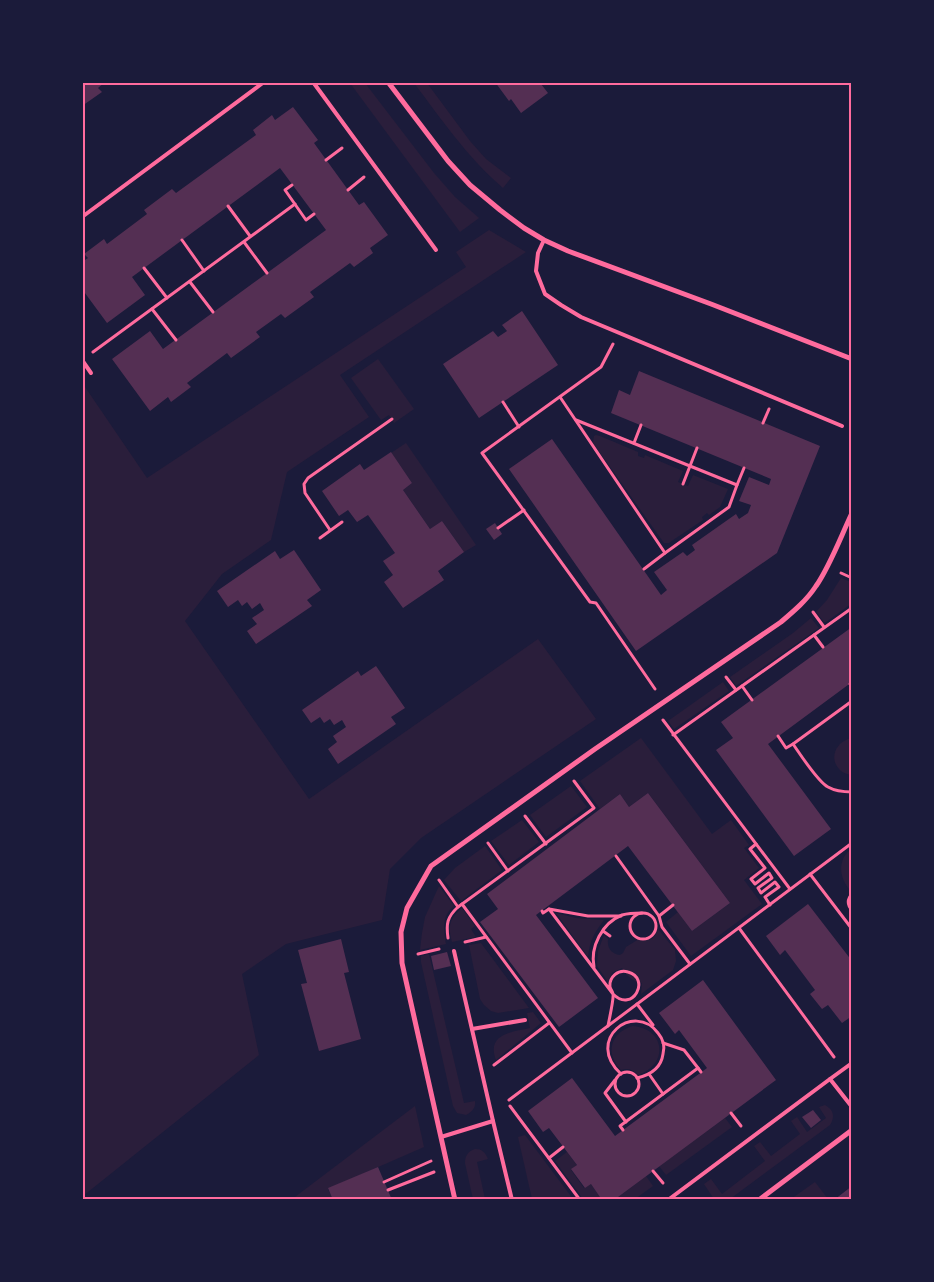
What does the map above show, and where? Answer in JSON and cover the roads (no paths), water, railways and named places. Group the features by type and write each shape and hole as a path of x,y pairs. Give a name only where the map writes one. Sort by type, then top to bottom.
{"street":[{"path":"388,82 448,161 470,185 524,228 544,240 568,251 852,359"},
{"path":"455,1200 402,963 401,932 407,908 431,866 595,749 781,622 796,609 816,586 852,513"},
{"path":"759,1200 852,1130"}],"lane":[{"path":"82,217 264,82"},
{"path":"313,82 436,250"},
{"path":"544,240 538,253 536,271 545,294 561,305 582,317 842,426"},
{"path":"82,360 91,373"},
{"path":"454,952 512,1200"},
{"path":"472,1029 525,1020"},
{"path":"668,1200 852,1063"},
{"path":"830,1079 852,1107"},
{"path":"441,1137 493,1121"}]}
